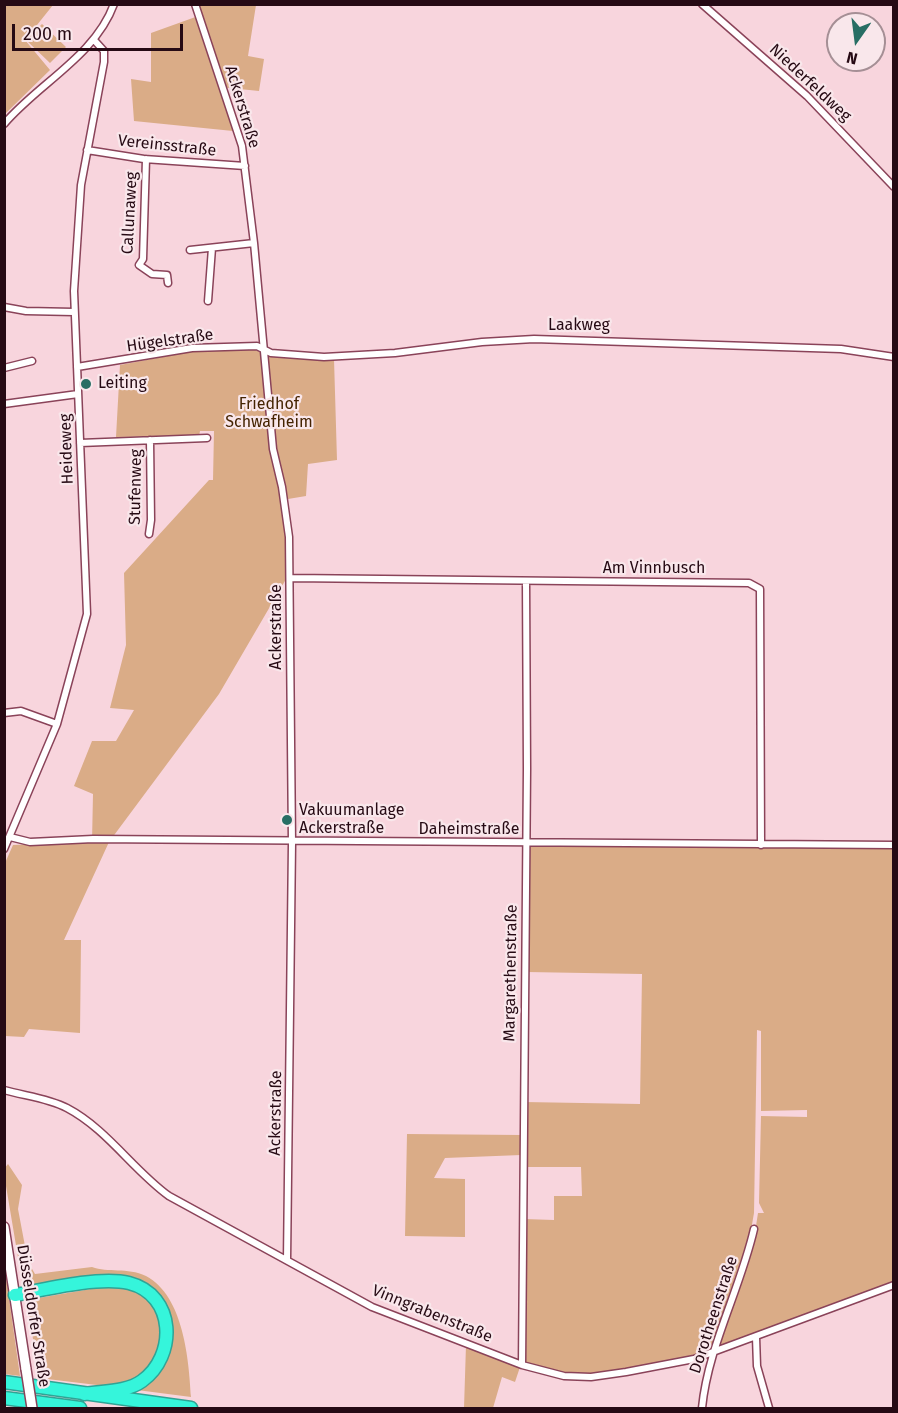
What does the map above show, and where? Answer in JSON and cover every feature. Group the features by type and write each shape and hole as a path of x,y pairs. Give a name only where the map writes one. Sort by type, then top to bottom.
{"highway":[{"path":"15,1295 108,1282 128,1283 141,1288 159,1304 168,1337 157,1368 140,1383 129,1388 84,1394"},
{"path":"4,1382 191,1408"},
{"path":"4,1398 80,1408"},
{"path":"4,1403 25,1408"}],"main road":[{"name":"Düsseldorfer Straße","path":"4,1227 32,1408"}],"street":[{"path":"4,124 22,103 94,40 114,4"},
{"name":"Ackerstraße","path":"195,4 238,131 245,165 273,449 285,505 291,578 292,843 287,1260"},
{"name":"Niederfeldweg","path":"702,4 807,96 894,187"},
{"name":"Heideweg","path":"4,849 57,724 87,614 75,312 79,199 104,62 104,51 94,40"},
{"name":"Vereinsstraße","path":"87,150 146,159 245,165"},
{"name":"Callunaweg","path":"146,159 143,259 140,265 152,274 167,274 168,282"},
{"path":"190,250 254,243"},
{"path":"208,301 212,248"},
{"path":"4,307 26,311 75,312"},
{"name":"Laakweg","path":"265,350 271,353 324,357 395,353 482,342 618,340 841,349 894,357"},
{"name":"Hügelstraße","path":"77,367 192,348 257,346 265,350"},
{"path":"4,368 32,361"},
{"path":"4,404 78,394"},
{"name":"Stufenweg","path":"80,443 207,438"},
{"name":"Stufenweg","path":"148,534 151,520 150,440"},
{"name":"Am Vinnbusch","path":"291,578 756,585 760,589 761,844"},
{"name":"Margarethenstraße","path":"522,1365 526,581"},
{"path":"4,712 21,711 57,724"},
{"name":"Daheimstraße","path":"10,837 30,842 93,839 292,843 894,845"},
{"name":"Vinngrabenstraße","path":"4,1090 52,1101 69,1109 112,1143 168,1196 372,1306 522,1365 564,1376 591,1377 667,1365 714,1352 894,1285"},
{"name":"Dorotheenstraße","path":"702,1408 714,1352 754,1229"},
{"path":"756,1336 757,1366 769,1408"}],"green space":[{"path":"5,4 53,5 25,40 50,70 5,114"},
{"path":"199,5 256,5 248,56 264,59 259,91 220,87 233,131 134,121 131,79 151,82 151,33 201,15"},
{"path":"42,24 66,47 50,63 26,40"},
{"name":"Friedhof Schwafheim","path":"199,350 255,350 260,352 261,356 334,359 337,460 308,464 306,496 282,500 289,574 219,694 109,842 64,940 81,940 80,1033 29,1029 24,1037 5,1036 5,863 13,845 92,842 93,794 74,786 92,741 116,741 134,710 110,708 126,645 124,573 209,480 213,480 214,431 200,431 199,436 116,437 120,365"},
{"path":"529,846 893,848 893,1283 719,1347 754,1239 758,1213 764,1213 759,1203 761,1116 807,1117 807,1110 761,1111 761,1031 757,1030 754,1213 747,1253 712,1349 696,1355 591,1375 564,1374 526,1364 524,1359 524,1219 554,1220 554,1196 582,1196 581,1167 525,1167 524,1102 640,1104 642,974 527,972"},
{"path":"407,1134 521,1135 521,1155 445,1158 434,1178 465,1179 465,1237 405,1236"},
{"path":"8,1164 22,1185 18,1209 28,1262 35,1274 92,1267 139,1273 159,1285 169,1298 182,1330 191,1397 137,1390 156,1377 163,1367 172,1345 173,1333 167,1310 135,1281 23,1287 5,1180 4,1169"},
{"path":"4,1263 20,1376 5,1374"},
{"path":"108,1286 139,1294 162,1317 160,1354 138,1378 124,1384 105,1386 39,1378 27,1300"},
{"path":"466,1345 520,1367 515,1382 502,1377 493,1408 464,1408"}],"place":[{"name":"Leiting","path":"86,384"},
{"name":"Vakuumanlage Ackerstraße","path":"287,820"}]}
